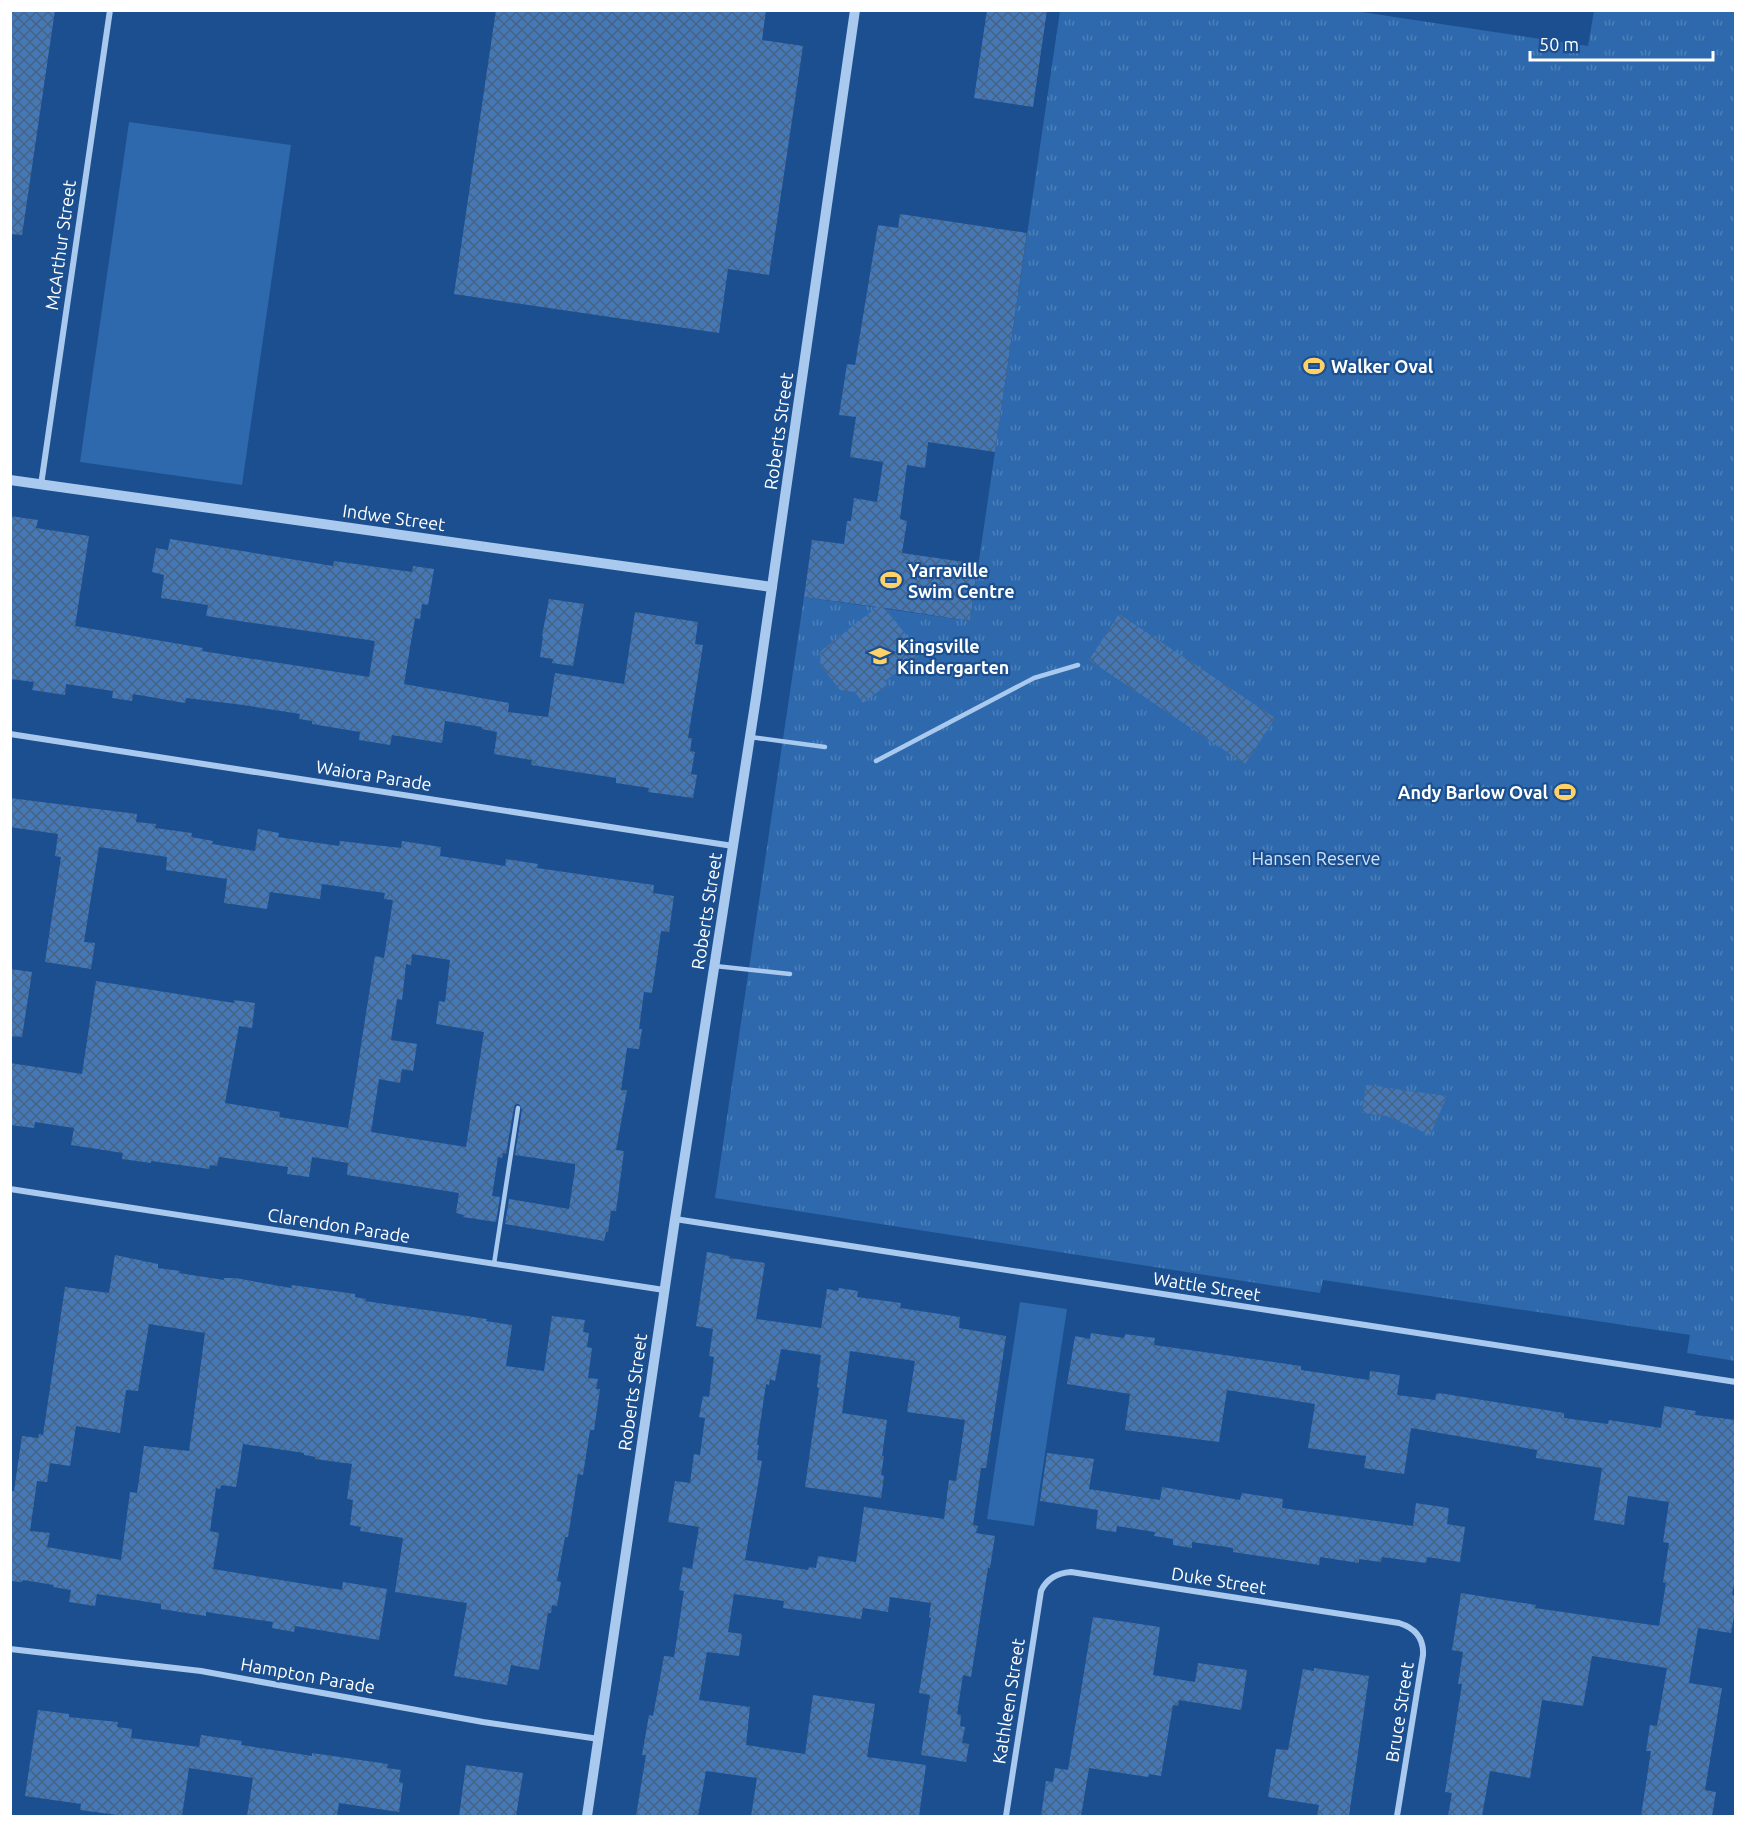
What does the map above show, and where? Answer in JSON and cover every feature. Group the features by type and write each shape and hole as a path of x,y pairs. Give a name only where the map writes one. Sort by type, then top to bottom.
{"street":[{"name":"McArthur Street","path":"41,484 110,10"},
{"name":"Roberts Street","path":"587,1816 664,1290 750,737 855,10"},
{"name":"Indwe Street","path":"10,480 772,587"},
{"name":"Waiora Parade","path":"10,734 733,846"},
{"name":"Clarendon Parade","path":"10,1189 664,1290"},
{"name":"Wattle Street","path":"675,1220 1736,1382"},
{"name":"Duke Street","path":"1041,1591 1044,1584 1054,1576 1071,1572 1400,1623"},
{"name":"Kathleen Street","path":"1006,1816 1041,1591"},
{"name":"Bruce Street","path":"1398,1816 1424,1649 1417,1633 1400,1623"},
{"name":"Hampton Parade","path":"10,1649 201,1671 483,1722 598,1739"}],"lane":[{"path":"876,761 1034,678 1078,665"},
{"path":"750,737 825,747"},
{"path":"714,966 790,974"},
{"path":"494,1264 518,1108"}],"green space":[{"name":"Hansen Reserve","path":"1348,10 1588,46 1594,11 1735,11 1735,1361 1687,1353 1690,1335 1323,1280 1320,1293 715,1198 804,597 970,621 1060,11"},
{"path":"129,122 291,145 242,485 80,462"},
{"path":"1020,1302 1067,1309 1034,1526 987,1519"}],"building":[{"path":"10,10 55,10 22,235 10,234"},
{"path":"496,10 766,10 762,40 803,46 769,275 728,269 719,333 454,294"},
{"path":"987,10 1047,10 1033,107 974,98"},
{"path":"900,214 1027,233 995,452 928,442 925,468 907,465 900,519 907,521 902,553 978,564 970,621 885,608 921,654 885,681 888,684 863,703 855,692 840,690 820,664 821,651 877,607 804,597 812,540 844,544 847,521 851,521 854,498 877,502 883,462 850,457 856,417 839,415 847,364 855,365 878,225 898,228"},
{"path":"10,516 38,520 36,528 89,536 75,626 203,648 202,651 369,677 375,641 206,616 208,605 161,598 164,575 152,572 156,548 168,550 170,539 333,566 334,561 412,572 413,566 434,569 428,605 422,604 420,619 415,618 404,684 509,703 508,712 548,717 555,673 624,684 635,612 698,622 695,644 703,645 688,738 692,738 690,751 695,752 691,774 697,775 693,798 648,792 649,788 616,783 616,778 531,765 532,760 494,754 497,732 482,729 482,727 445,721 442,743 392,735 390,745 359,740 360,732 312,724 312,721 299,719 300,714 243,705 186,698 185,703 133,694 132,701 112,698 113,691 66,684 65,695 32,690 34,682 10,679"},
{"path":"549,599 584,604 573,666 552,663 553,659 540,657"},
{"path":"1119,614 1275,718 1245,764 1089,660"},
{"path":"10,798 137,814 136,822 156,824 155,828 192,833 191,837 213,841 212,844 255,851 258,829 279,833 278,837 339,846 340,841 401,848 402,841 441,847 440,856 505,866 506,859 538,864 537,868 654,885 653,893 674,896 669,932 661,931 652,993 644,992 639,1049 627,1048 621,1090 627,1090 616,1150 624,1151 616,1211 611,1211 608,1232 606,1232 604,1241 505,1224 509,1199 569,1209 575,1169 575,1164 515,1155 522,1109 519,1104 514,1107 506,1154 503,1153 502,1158 498,1157 492,1196 500,1197 496,1222 463,1217 464,1215 456,1213 459,1193 347,1175 348,1163 312,1157 309,1177 287,1174 288,1167 219,1157 217,1166 210,1165 209,1169 151,1161 151,1163 122,1159 123,1153 71,1145 74,1128 35,1122 34,1128 10,1125 10,1063 82,1074 96,981 234,1003 234,1000 255,1003 252,1028 239,1026 225,1103 280,1112 279,1117 348,1128 375,956 384,958 393,900 384,899 385,893 322,884 320,899 270,892 267,909 224,903 227,879 166,870 167,857 99,847 84,942 95,943 91,969 45,962 61,857 55,856 58,834 10,827","holes":["412,954 450,960 445,1002 439,1001 436,1024 484,1032 466,1147 371,1132 379,1079 400,1083 402,1069 413,1071 417,1044 391,1040 397,999 402,1000 406,964 411,965"]},
{"path":"10,969 32,972 22,1037 10,1036"},
{"path":"1366,1085 1447,1096 1430,1135 1387,1116 1362,1113"},
{"path":"707,1252 765,1263 756,1319 821,1328 827,1289 838,1291 839,1288 858,1291 857,1297 901,1303 900,1308 960,1317 959,1328 1006,1336 986,1468 981,1468 973,1525 978,1526 976,1533 995,1536 971,1677 963,1675 957,1714 961,1715 960,1726 965,1727 962,1743 969,1744 966,1762 921,1755 930,1695 919,1693 931,1618 929,1617 931,1603 890,1597 888,1612 863,1608 861,1619 783,1608 784,1601 734,1594 728,1632 742,1634 739,1656 707,1652 699,1700 750,1707 746,1745 805,1754 813,1695 875,1704 867,1757 926,1765 919,1816 751,1816 757,1778 706,1771 698,1816 636,1816 646,1755 642,1755 649,1715 653,1716 664,1656 674,1657 684,1591 679,1590 683,1567 692,1569 699,1527 668,1522 675,1481 690,1483 694,1454 700,1455 705,1418 699,1417 703,1396 709,1397 714,1357 709,1356 713,1329 696,1326","holes":["781,1349 821,1355 817,1387 819,1388 805,1487 881,1498 884,1476 881,1475 884,1456 882,1456 887,1420 842,1413 850,1351 915,1361 907,1412 965,1420 956,1481 949,1480 944,1519 864,1507 856,1562 818,1556 816,1568 809,1567 808,1570 745,1560 762,1461 757,1460 759,1445 757,1445 766,1384 769,1385 770,1379 775,1381"]},
{"path":"115,1255 158,1264 158,1268 180,1271 179,1273 355,1294 355,1297 366,1299 365,1301 487,1319 486,1321 512,1325 506,1366 544,1371 552,1316 585,1320 583,1332 589,1333 587,1347 592,1348 588,1378 598,1379 596,1389 600,1389 594,1430 590,1430 583,1475 578,1474 568,1537 565,1537 557,1581 561,1582 557,1606 552,1605 551,1613 548,1613 539,1670 511,1665 507,1685 454,1676 467,1603 395,1592 403,1538 360,1531 361,1527 350,1525 353,1500 347,1499 352,1464 315,1459 316,1457 304,1455 304,1453 243,1444 236,1487 221,1485 220,1489 216,1488 210,1531 219,1533 213,1569 342,1590 343,1582 387,1589 379,1640 295,1626 294,1632 272,1628 273,1622 206,1612 206,1616 161,1609 161,1604 97,1594 95,1606 69,1602 71,1590 23,1580 22,1582 10,1581 10,1491 14,1491 22,1436 38,1438 39,1434 43,1435 65,1287 109,1293","holes":["149,1324 205,1333 189,1451 144,1446 137,1493 130,1492 121,1560 47,1547 50,1533 30,1531 37,1481 47,1482 50,1463 70,1466 76,1426 120,1433 126,1390 138,1391"]},
{"path":"1091,1333 1124,1338 1125,1334 1155,1338 1154,1345 1301,1366 1301,1370 1369,1380 1370,1371 1400,1375 1397,1395 1435,1400 1436,1394 1439,1393 1564,1413 1564,1418 1608,1424 1609,1420 1661,1428 1664,1406 1696,1411 1695,1415 1736,1420 1736,1573 1732,1595 1736,1596 1736,1604 1731,1633 1698,1628 1689,1683 1722,1688 1705,1790 1716,1792 1712,1816 1641,1816 1651,1751 1646,1751 1650,1725 1657,1726 1667,1668 1592,1656 1583,1706 1542,1700 1530,1778 1490,1771 1482,1816 1448,1816 1452,1793 1445,1792 1462,1684 1458,1684 1463,1652 1452,1650 1461,1593 1536,1605 1535,1608 1659,1626 1666,1583 1663,1582 1669,1543 1663,1542 1669,1502 1628,1496 1624,1525 1594,1520 1602,1468 1536,1458 1537,1450 1411,1428 1404,1474 1364,1468 1366,1456 1308,1448 1315,1404 1227,1390 1219,1442 1125,1430 1130,1394 1067,1384 1075,1336 1090,1339"},
{"path":"1047,1453 1094,1459 1089,1489 1160,1500 1162,1487 1240,1500 1242,1493 1283,1499 1282,1508 1413,1526 1416,1503 1449,1508 1447,1524 1465,1527 1460,1562 1427,1557 1426,1563 1382,1557 1381,1562 1359,1559 1359,1563 1320,1557 1319,1565 1233,1552 1233,1548 1192,1542 1192,1548 1173,1545 1173,1539 1154,1536 1155,1532 1117,1526 1116,1532 1096,1529 1098,1510 1040,1501"},
{"path":"1093,1617 1160,1627 1153,1675 1195,1682 1198,1663 1247,1670 1241,1710 1179,1700 1178,1706 1173,1705 1161,1776 1149,1774 1148,1777 1089,1768 1081,1816 1041,1816 1046,1781 1053,1782 1055,1768 1068,1770"},
{"path":"1314,1668 1369,1676 1349,1816 1317,1816 1319,1805 1268,1797 1276,1749 1288,1750 1303,1669 1314,1671"},
{"path":"38,1710 69,1714 69,1717 118,1722 117,1727 132,1729 131,1738 199,1747 201,1735 242,1741 241,1745 312,1756 312,1753 388,1764 387,1768 401,1770 399,1782 403,1783 399,1812 339,1803 337,1816 247,1816 253,1778 189,1768 182,1816 125,1816 80,1810 81,1804 25,1796"},
{"path":"466,1765 523,1773 516,1816 459,1816"}],"place":[{"name":"Walker Oval","path":"1314,366"},
{"name":"Yarraville Swim Centre","path":"891,580"},
{"name":"Kingsville Kindergarten","path":"880,656"},
{"name":"Andy Barlow Oval","path":"1565,792"}]}
